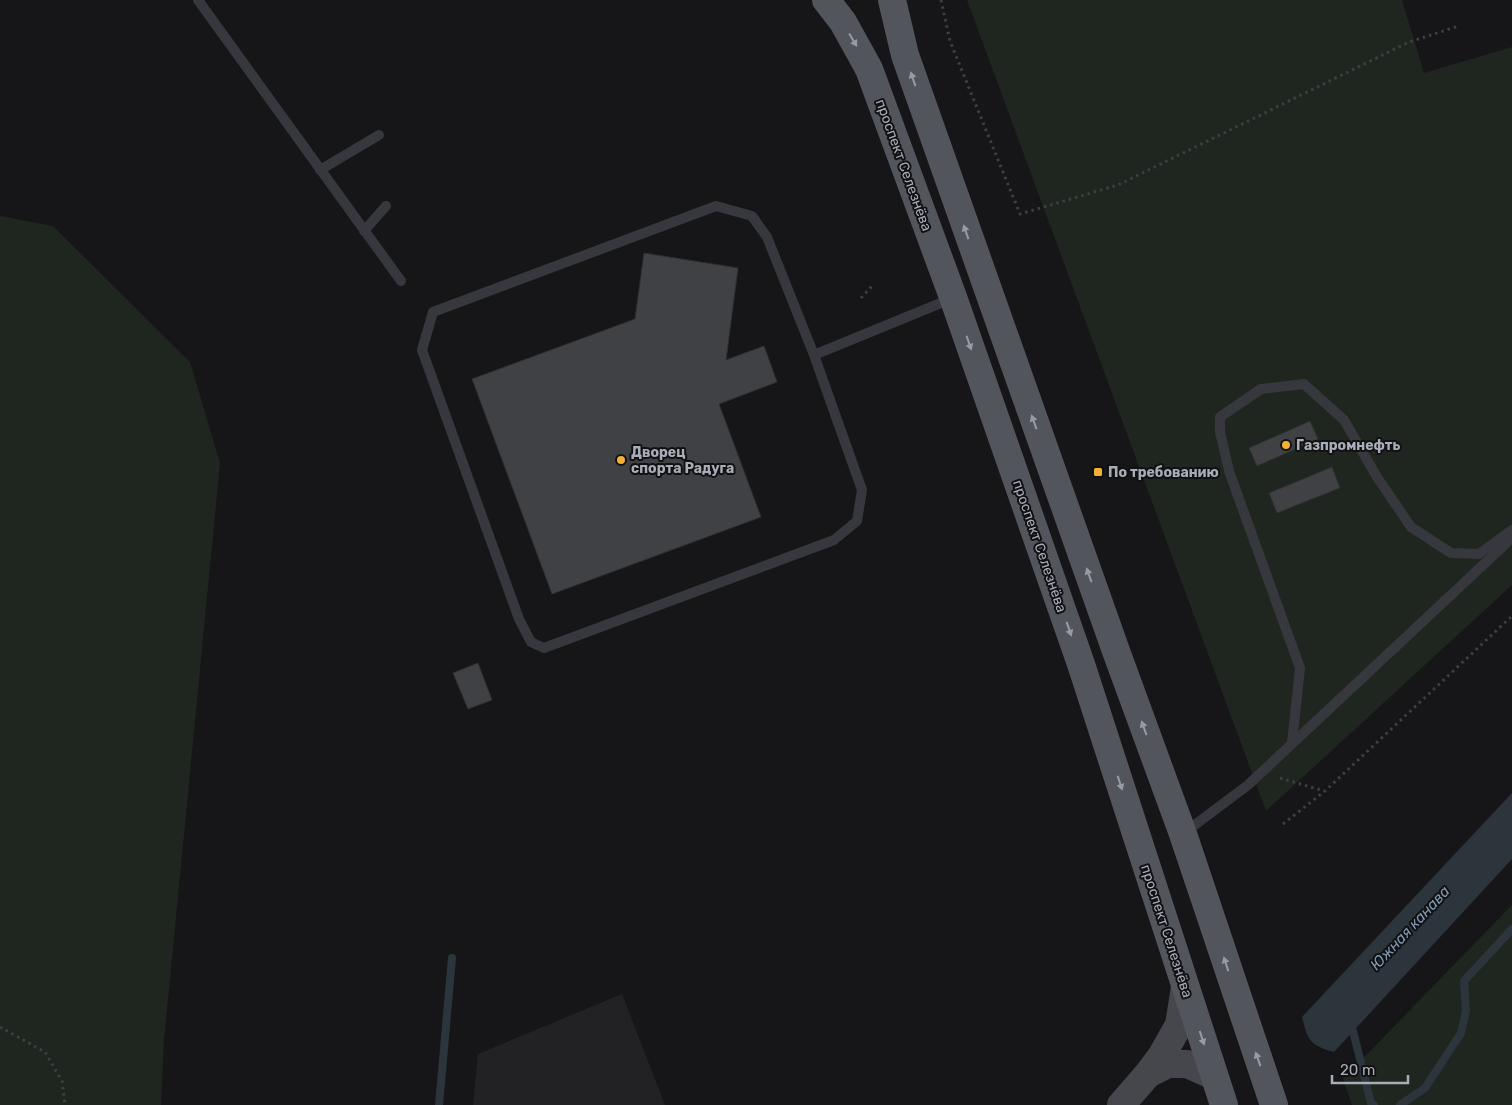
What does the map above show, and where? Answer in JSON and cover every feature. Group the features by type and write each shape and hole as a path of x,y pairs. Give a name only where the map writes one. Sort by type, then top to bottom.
{"main road":[{"name":"проспект Селезнёва","path":"826,0 842,22 869,69 953,297 1081,664 1224,1105"},
{"path":"892,0 905,55 1116,651 1183,834 1274,1105"},
{"path":"1121,1105 1162,1055 1179,1025 1186,987"},
{"path":"1148,1074 1168,1064 1187,1064 1214,1076"}],"lane":[{"path":"198,0 401,281"},
{"path":"320,170 379,134"},
{"path":"364,231 386,206"},
{"path":"716,206 752,216 767,237 814,355 862,490 857,521 834,540 544,648 531,642 519,619 422,350 433,312 716,206"},
{"path":"814,355 953,297"},
{"path":"1292,743 1300,668 1229,471 1220,432 1220,417 1261,389 1304,384 1344,420 1377,477 1411,527 1450,553 1479,554 1512,530"},
{"path":"1183,834 1248,785 1512,538"}],"path":[{"path":"941,0 950,41 1020,214 1118,185 1409,42 1459,26"},
{"path":"861,298 873,285"},
{"path":"1283,824 1325,791 1512,616"},
{"path":"1261,773 1325,791"},
{"path":"0,1027 44,1052 62,1081 65,1105"}],"shaded area":[{"path":"967,0 1402,0 1424,73 1512,47 1512,585 1266,811"},
{"path":"0,216 53,226 190,362 220,463 164,1041 161,1105 0,1105"},
{"path":"1512,905 1512,1105 1352,1105 1343,1079"},
{"path":"622,994 665,1105 473,1105 478,1054"}],"water":[{"name":"Южная канава","path":"1512,793 1512,859 1334,1052 1314,1044 1308,1036 1302,1017"}],"building":[{"name":"Дворец спорта Радуга","path":"644,253 738,268 726,360 764,346 777,382 719,404 761,517 552,594 472,379 635,319"},
{"path":"1310,421 1318,439 1257,466 1249,448"},
{"path":"1332,467 1340,488 1277,513 1269,493"},
{"path":"478,663 492,700 468,709 453,673"}],"waterway":[{"path":"1400,1105 1425,1088 1461,1033 1466,1011 1464,981 1512,929"},
{"path":"439,1105 452,958"},
{"path":"1346,1025 1353,1031 1371,1103 1374,1105"}],"place":[{"name":"Газпромнефть","path":"1286,445"},
{"name":"Дворец спорта Радуга","path":"621,460"},
{"name":"По требованию","path":"1098,472"}]}
